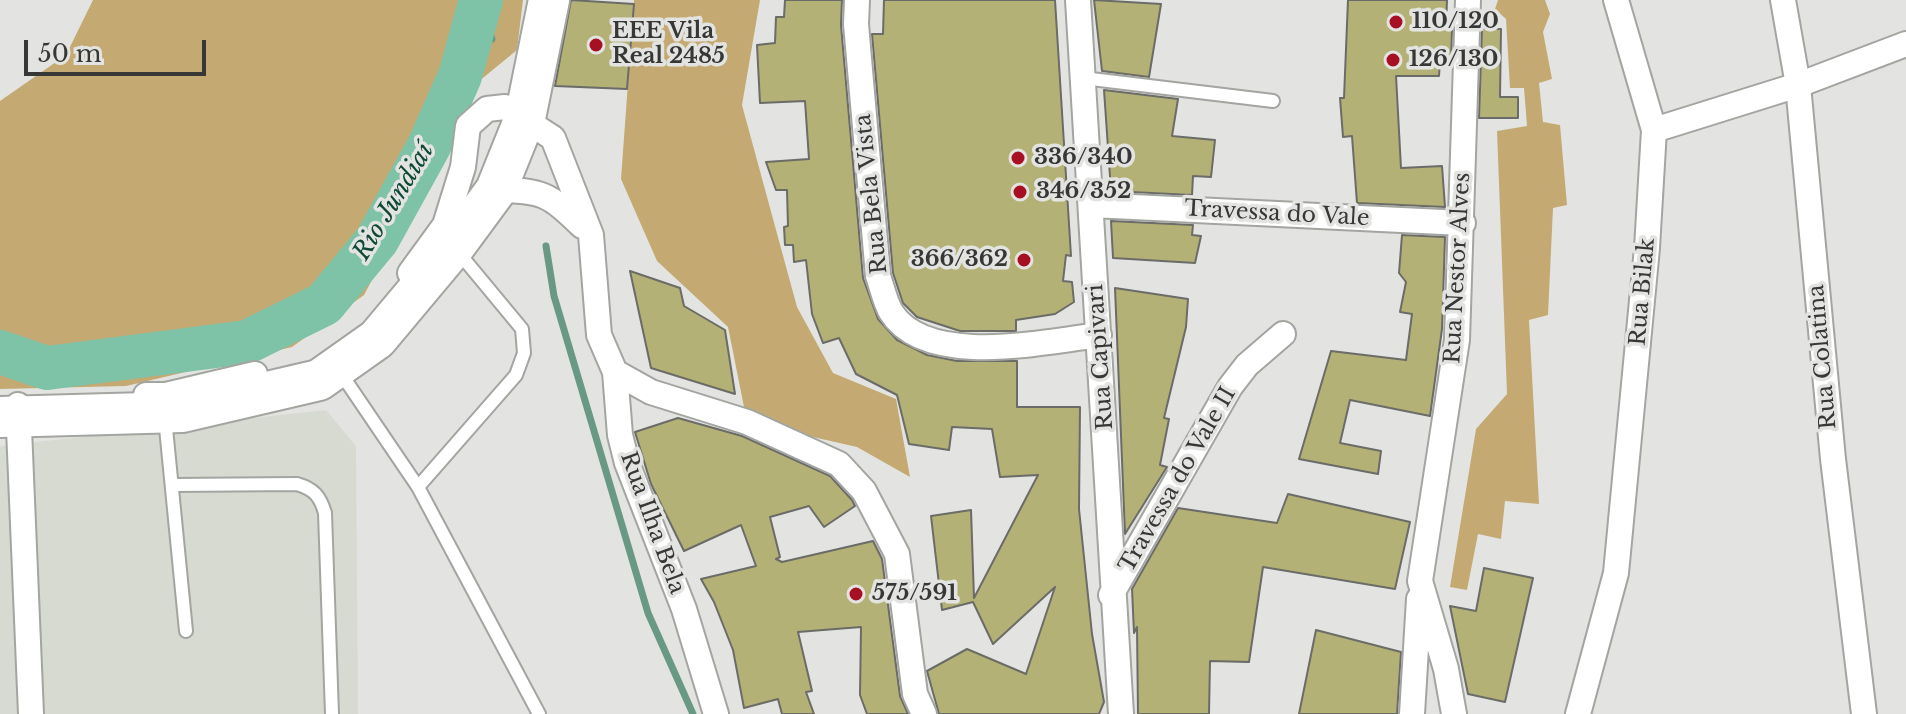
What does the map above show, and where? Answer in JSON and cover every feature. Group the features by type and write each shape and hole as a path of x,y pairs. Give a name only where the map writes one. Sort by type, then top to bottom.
{"main road":[{"path":"9,407 165,404 182,412 319,380 336,359 377,339 450,236 516,190 525,118 549,0"}],"street":[{"name":"Rua Bela Vista","path":"857,0 856,24 878,276 891,313 926,341 998,347 1099,335"},
{"name":"Rua Capivari","path":"1078,0 1092,205 1111,595 1121,714"},
{"name":"Rua Nestor Alves","path":"1412,714 1420,581 1457,340 1468,0"},
{"name":"Rua Bilak","path":"1578,714 1616,573 1647,248 1654,130 1616,0"},
{"name":"Rua Colatina","path":"1783,0 1798,85 1833,459 1864,714"},
{"path":"1654,130 1798,85 1906,44"},
{"path":"450,236 468,126 487,109 505,107 525,118"},
{"name":"Rua Ilha Bela","path":"525,118 553,138 591,235 599,335 615,372 620,435 627,463 684,609 716,714"},
{"path":"556,145 516,190 560,205 591,235"},
{"name":"Travessa do Vale","path":"1092,205 1463,223"},
{"name":"Travessa do Vale II","path":"1111,595 1230,387 1247,365 1283,334"},
{"path":"615,372 651,392 747,422 839,464 864,491 897,554 915,694 924,714"},
{"path":"9,407 31,714"},
{"name":"Rua Nestor Alves","path":"1420,581 1446,669 1454,714"}],"lane":[{"path":"1083,78 1273,101"},
{"path":"418,487 516,375 524,353 522,329 450,236"},
{"path":"336,359 418,487 539,714"},
{"path":"165,404 186,631"},
{"path":"173,485 297,484 310,488 320,498 325,513 332,714"}],"shaded area":[{"path":"93,0 523,0 517,50 478,82 364,295 292,347 126,386 0,389 0,101 66,55"},
{"path":"634,0 760,0 742,105 797,307 833,373 896,399 910,477 857,447 747,422 728,327 657,261 621,179"},
{"path":"1498,0 1545,0 1550,14 1543,32 1552,79 1539,83 1543,122 1560,125 1567,205 1553,208 1548,315 1529,320 1539,504 1505,501 1501,539 1478,534 1467,590 1450,587 1476,429 1507,394 1497,131 1527,126 1524,88 1510,88 1506,19 1495,9"},
{"path":"326,410 356,446 358,714 0,714 0,446"}],"building":[{"name":"EEE Vila Real 2485","path":"571,0 634,4 627,89 555,86"},
{"path":"785,0 842,0 841,25 863,278 878,319 897,340 927,355 957,361 1017,361 1017,407 1080,407 1079,509 1092,634 1104,702 1099,714 939,714 927,671 967,649 1026,674 1055,587 993,644 973,602 942,610 931,516 971,510 974,598 1038,475 1000,477 992,429 952,427 949,450 909,444 897,395 856,374 839,338 823,343 812,314 806,260 794,262 793,245 785,245 787,190 776,190 766,162 809,159 805,101 760,103 757,45 775,43 776,17 784,17"},
{"path":"884,0 1055,0 1071,256 1066,255 1063,281 1072,282 1074,302 1055,314 1016,320 1016,331 960,331 917,317 903,303 893,273 872,34 883,34"},
{"path":"1094,0 1161,4 1149,77 1102,71"},
{"path":"1348,0 1447,0 1446,29 1452,29 1451,63 1440,62 1439,76 1396,76 1401,168 1442,166 1445,207 1357,203 1352,136 1343,137 1340,98 1344,98"},
{"path":"1482,29 1501,29 1500,97 1518,97 1518,118 1479,118"},
{"path":"1104,90 1178,99 1172,136 1215,140 1211,177 1193,176 1192,195 1111,191"},
{"path":"1111,221 1193,225 1192,235 1201,236 1195,263 1113,258"},
{"path":"1402,235 1445,237 1442,329 1430,416 1350,400 1340,443 1381,451 1378,474 1299,459 1331,351 1406,360 1412,314 1400,312 1406,282 1399,273"},
{"path":"630,271 680,288 684,306 725,330 735,394 651,368"},
{"path":"1115,288 1188,299 1186,327 1164,418 1169,419 1160,465 1167,467 1125,534"},
{"path":"678,418 742,436 830,476 852,500 855,506 824,527 809,506 770,517 780,557 776,559 782,562 873,541 882,559 900,696 908,714 867,714 860,695 861,627 798,632 812,691 806,692 814,714 782,714 778,699 744,708 733,650 714,602 701,579 756,566 741,525 684,551 651,484 635,432"},
{"path":"1288,494 1410,522 1395,589 1263,567 1249,662 1210,661 1209,714 1138,714 1137,627 1134,633 1132,589 1178,508 1277,523"},
{"path":"1484,568 1533,578 1505,702 1468,694 1450,606 1476,611"},
{"path":"1316,630 1401,652 1397,714 1299,714"}],"waterway":[{"name":"Rio Jundiaí","path":"0,352 47,368 247,342 324,304 377,240 429,146 460,76 481,0"},
{"path":"482,9 492,39"},
{"path":"546,246 554,296 648,613 693,714"}],"place":[{"name":"110/120","path":"1396,22"},
{"name":"EEE Vila Real 2485","path":"596,45"},
{"name":"126/130","path":"1393,60"},
{"name":"336/340","path":"1018,158"},
{"name":"346/352","path":"1020,192"},
{"name":"366/362","path":"1024,260"},
{"name":"575/591","path":"856,594"}]}
